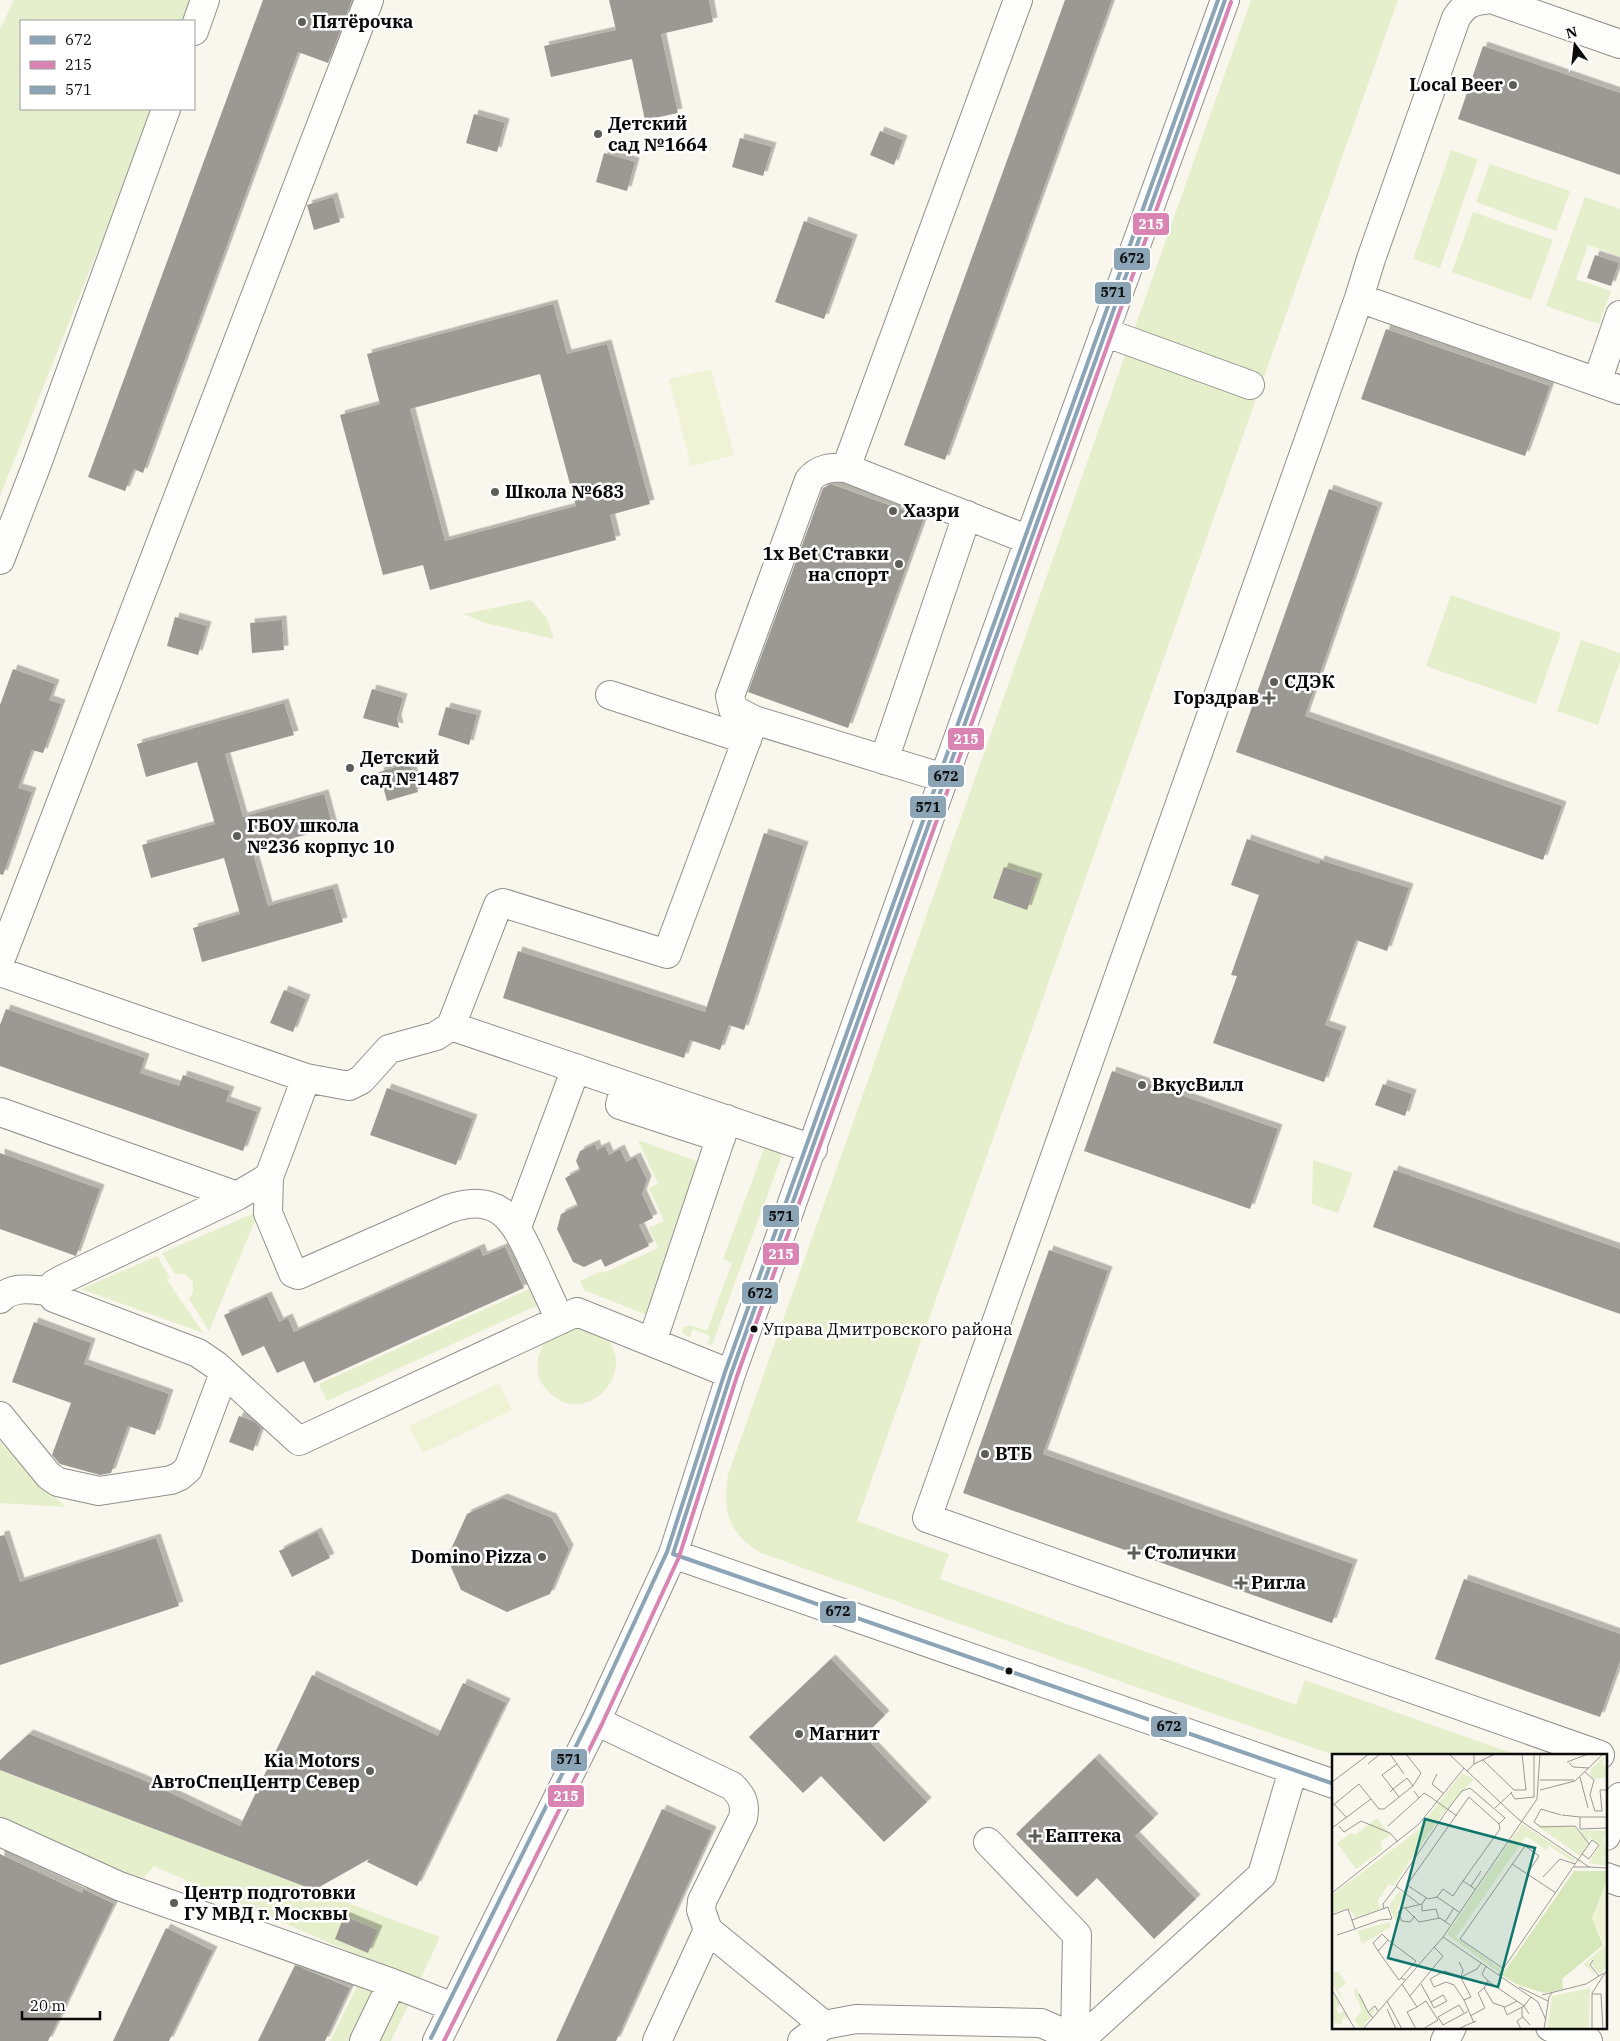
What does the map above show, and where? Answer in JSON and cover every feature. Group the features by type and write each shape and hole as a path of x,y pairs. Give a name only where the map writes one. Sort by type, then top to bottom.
{"street":[{"path":"195,28 205,0"},
{"path":"0,961 369,0"},
{"path":"846,468 1018,0"},
{"path":"437,2041 596,1721 673,1554 732,1374 1029,540 1225,0"},
{"path":"1485,0 1474,0 1463,7 1456,18 1359,298 927,1518 1597,1754"},
{"path":"1494,0 1620,44"},
{"path":"0,560 37,464 166,110"},
{"path":"1359,298 1608,386 1620,315"},
{"path":"1104,332 1250,385"},
{"path":"750,730 733,708 730,696 809,480 815,473 824,469 846,468 1029,540"},
{"path":"884,760 966,516"},
{"path":"610,695 750,730 884,760 944,778"},
{"path":"0,972 306,1078 349,1086 361,1080 389,1049 436,1036 450,1026 498,905 503,904 667,954 750,730"},
{"path":"450,1026 625,1085 724,1129 813,1149"},
{"path":"517,1227 576,1068"},
{"path":"306,1078 269,1177 268,1213 293,1273 298,1275 461,1204 472,1202 493,1208 511,1219 517,1227 560,1320"},
{"path":"0,1112 237,1196"},
{"path":"652,1342 724,1129"},
{"path":"50,1291 54,1284 61,1280 237,1196 269,1177"},
{"path":"0,1299 5,1294 22,1289 50,1291"},
{"path":"50,1291 54,1298 198,1353 224,1373 299,1441 577,1312 732,1374"},
{"path":"0,1416 49,1476 58,1482 99,1491 171,1480 188,1469 224,1373"},
{"path":"673,1554 1332,1783"},
{"path":"596,1721 732,1786 740,1794 745,1806 743,1818 702,1901 702,1915 708,1930 813,2033 856,2019 1025,2021 1041,2022 1057,2030 1069,2041"},
{"path":"1608,1758 1620,1762"},
{"path":"1079,2041 1262,1874 1293,1770"},
{"path":"1608,1830 1620,1797"},
{"path":"0,1832 119,1886 392,1983 453,2007"},
{"path":"988,1842 1077,1935 1075,2041"},
{"path":"1608,1878 1620,1882"},
{"path":"657,2041 708,1930"},
{"path":"364,2041 392,1983"},
{"path":"1445,2041 1452,2028"},
{"path":"1553,2028 1588,2041"}],"green space":[{"path":"14,0 198,0 189,20 20,20 20,110 154,110 0,496 0,30"},
{"path":"1251,0 1398,0 857,1521 949,1554 940,1579 1296,1705 1305,1680 1514,1754 1332,1754 1125,1683 761,1553 741,1537 734,1529 730,1520 726,1500 728,1475"},
{"path":"1451,150 1478,159 1440,268 1413,259"},
{"path":"1490,164 1570,191 1556,231 1476,202"},
{"path":"1585,197 1620,209 1620,257 1588,245 1576,279 1611,291 1599,324 1546,306"},
{"path":"1473,212 1553,240 1531,300 1452,272"},
{"path":"711,369 734,455 691,466 669,379"},
{"path":"1451,595 1561,633 1536,704 1426,666"},
{"path":"531,600 547,618 554,639 485,623 464,614"},
{"path":"1581,640 1620,653 1620,661 1598,725 1557,711"},
{"path":"638,1140 710,1166 647,1315 584,1290 580,1281 602,1271 604,1273 658,1248 649,1228 664,1221 649,1188 658,1184"},
{"path":"767,1141 785,1147 712,1345 708,1344 710,1336 693,1329 690,1337 683,1334 682,1331 684,1327 690,1325 707,1331 732,1263 723,1259"},
{"path":"1313,1160 1353,1173 1338,1213 1312,1204"},
{"path":"259,1211 209,1331 189,1299 193,1293 193,1282 184,1274 175,1274 162,1253"},
{"path":"157,1256 170,1278 167,1280 203,1333 81,1289"},
{"path":"538,1285 545,1302 327,1401 319,1384"},
{"path":"581,1325 599,1332 612,1346 616,1361 613,1376 605,1390 593,1400 578,1404 563,1401 547,1390 539,1378 537,1366 545,1340"},
{"path":"499,1383 512,1410 423,1453 409,1426"},
{"path":"0,1441 65,1507 0,1503"},
{"path":"0,1770 440,1937 419,1982 154,1866 144,1877 138,1878 0,1823"},
{"path":"360,1980 379,1989 354,2041 330,2041"},
{"path":"395,1994 410,2002 391,2041 372,2041"}],"building":[{"path":"263,0 352,0 328,63 298,52 143,473 134,469 125,491 88,477"},
{"path":"609,0 709,0 713,22 661,34 678,113 645,120 632,59 551,77 544,46 616,30"},
{"path":"1065,0 1112,0 945,460 904,445"},
{"path":"1483,46 1620,93 1620,175 1458,119"},
{"path":"474,114 505,123 497,152 466,143"},
{"path":"880,131 903,140 894,165 870,155"},
{"path":"740,138 772,147 763,176 732,167"},
{"path":"604,153 635,162 627,191 596,182"},
{"path":"333,197 340,222 314,230 307,205"},
{"path":"804,221 853,239 824,319 775,302"},
{"path":"1595,255 1619,263 1611,286 1587,278"},
{"path":"553,304 567,354 607,344 650,504 610,515 616,540 430,590 423,565 383,575 340,415 380,404 367,354","holes":["540,374 576,506 445,541 410,409"]},
{"path":"1386,329 1550,386 1525,456 1361,399"},
{"path":"831,484 924,518 848,728 748,692 823,488"},
{"path":"1329,489 1378,507 1305,716 1562,806 1543,860 1236,752"},
{"path":"175,617 207,626 198,655 167,646"},
{"path":"282,620 284,650 252,653 250,623"},
{"path":"13,669 55,684 49,700 61,704 43,753 32,750 18,788 32,792 3,875 0,874 0,705"},
{"path":"372,689 403,698 397,719 399,728 363,718"},
{"name":"ГБОУ школа №236 корпус 10","path":"284,703 294,735 225,754 243,817 324,794 333,827 252,850 268,906 333,888 343,922 202,962 193,928 240,914 224,858 151,878 142,845 215,824 197,762 146,777 137,744"},
{"path":"446,707 477,715 469,745 438,735"},
{"path":"410,763 418,792 387,801 379,772"},
{"path":"764,833 804,846 744,1030 729,1025 720,1050 690,1040 684,1058 503,998 518,951 705,1012"},
{"path":"1247,839 1319,864 1320,860 1409,888 1387,951 1356,940 1325,1025 1342,1031 1324,1082 1213,1043 1237,976 1231,975 1259,895 1231,885"},
{"path":"1004,867 1038,878 1027,910 993,898"},
{"path":"284,990 306,999 293,1032 270,1023"},
{"path":"6,1009 145,1058 140,1073 179,1086 183,1075 230,1091 226,1101 257,1112 243,1151 0,1066 0,1025"},
{"path":"1112,1071 1278,1129 1250,1209 1084,1151"},
{"path":"1383,1084 1412,1094 1405,1116 1375,1105"},
{"path":"387,1088 473,1119 456,1165 370,1135"},
{"path":"595,1144 597,1150 605,1146 609,1155 620,1149 626,1162 636,1157 647,1180 642,1194 653,1218 639,1225 649,1246 605,1267 601,1259 584,1267 573,1262 557,1229 561,1214 578,1206 565,1178 580,1170 576,1161 580,1151"},
{"path":"0,1153 100,1189 76,1256 0,1229"},
{"path":"1394,1170 1620,1249 1620,1314 1373,1227"},
{"path":"505,1247 524,1288 314,1383 304,1361 277,1373 264,1346 242,1356 224,1315 267,1296 279,1322 288,1318 294,1332 480,1248 483,1256"},
{"path":"1049,1250 1108,1271 1043,1454 1353,1564 1332,1623 963,1493"},
{"path":"34,1322 91,1343 84,1364 169,1394 155,1435 128,1426 111,1473 100,1475 60,1464 52,1455 71,1403 12,1382"},
{"path":"239,1416 255,1422 261,1428 253,1451 229,1442"},
{"path":"503,1498 552,1518 569,1549 550,1594 507,1612 461,1590 447,1558 467,1514"},
{"path":"317,1532 330,1558 292,1577 279,1551"},
{"path":"5,1535 20,1582 156,1538 179,1606 0,1665 0,1536"},
{"path":"1464,1579 1620,1634 1620,1661 1600,1717 1435,1659"},
{"path":"831,1659 885,1715 864,1736 927,1802 884,1842 821,1776 803,1793 749,1737"},
{"name":"Kia Motors АвтоСпецЦентр Север","path":"312,1675 438,1736 463,1683 506,1703 417,1886 367,1862 369,1859 314,1890 0,1770 0,1760 29,1734 141,1779 240,1826"},
{"path":"1095,1758 1154,1818 1135,1836 1196,1899 1154,1939 1097,1878 1077,1897 1016,1834"},
{"path":"662,1809 712,1831 616,2041 556,2041"},
{"path":"0,1854 82,1893 83,1889 114,1904 48,2041 0,2041"},
{"path":"344,1916 378,1930 368,1953 335,1939"},
{"path":"166,1928 213,1951 169,2041 113,2041"},
{"path":"295,1965 350,1988 325,2041 258,2041"}],"transit line":[{"name":"571","path":"431,2038 590,1718 667,1552 725,1372 1218,0"},
{"name":"672","path":"673,1554 731,1374 1225,0"},
{"name":"215","path":"444,2041 602,1724 679,1557 737,1376 1231,2"},
{"name":"672","path":"673,1554 1332,1783"}],"place":[{"name":"Пятёрочка","path":"302,22"},
{"name":"Local Beer","path":"1513,85"},
{"name":"Детский сад №1664","path":"598,134"},
{"name":"Школа №683","path":"495,492"},
{"name":"Хазри","path":"893,511"},
{"name":"1x Bet Ставки на спорт","path":"899,564"},
{"name":"СДЭК","path":"1274,682"},
{"name":"Горздрав","path":"1269,698"},
{"name":"Детский сад №1487","path":"350,768"},
{"name":"ГБОУ школа №236 корпус 10","path":"237,836"},
{"name":"ВкусВилл","path":"1142,1085"},
{"name":"Управа Дмитровского района","path":"754,1329"},
{"name":"ВТБ","path":"985,1454"},
{"name":"Столички","path":"1134,1553"},
{"name":"Domino Pizza","path":"542,1557"},
{"name":"Ригла","path":"1241,1583"},
{"name":"Магнит","path":"799,1734"},
{"name":"Kia Motors АвтоСпецЦентр Север","path":"370,1771"},
{"name":"Еаптека","path":"1035,1836"},
{"name":"Центр подготовки ГУ МВД г. Москвы","path":"174,1903"}]}
